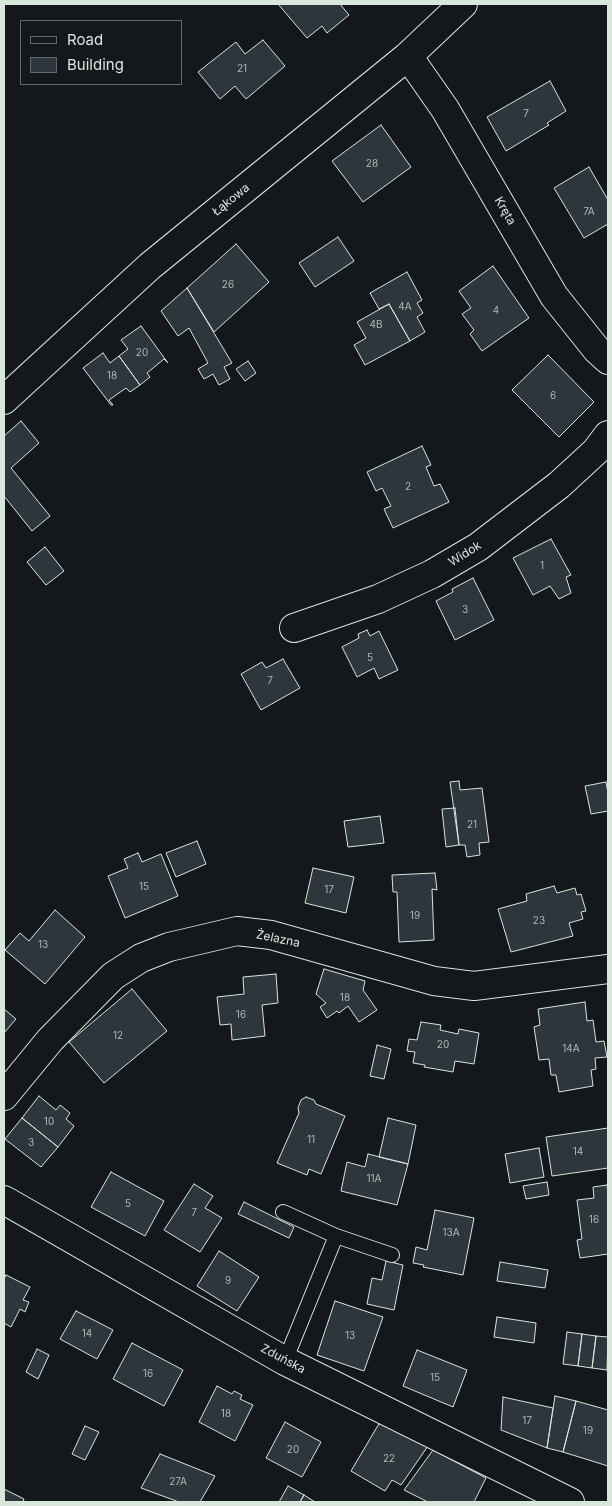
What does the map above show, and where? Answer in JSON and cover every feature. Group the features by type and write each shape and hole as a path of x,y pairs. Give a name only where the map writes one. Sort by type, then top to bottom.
{"street":[{"name":"Łąkowa","path":"4,400 150,266 408,56 463,4"},
{"name":"Kręta","path":"408,56 445,109 554,296 597,350 608,360"},
{"name":"Widok","path":"294,628 378,599 432,574 478,547 559,485 596,451 608,435"},
{"name":"Żelazna","path":"4,1096 50,1040 113,976 141,958 169,947 237,932 271,935 434,982 474,986 608,969"},
{"name":"Zduńska","path":"4,1200 285,1361 570,1502"}],"lane":[{"path":"283,1212 336,1236 392,1255"},
{"path":"285,1361 336,1236"}],"building":[{"path":"278,4 340,4 349,15 327,33 322,26 307,38"},
{"path":"263,40 285,66 246,99 235,86 220,99 198,72 236,42 245,54"},
{"path":"550,81 566,111 547,123 549,125 506,151 487,117"},
{"path":"381,125 411,167 363,202 332,161"},
{"path":"589,167 608,200 608,224 584,238 554,188"},
{"path":"338,237 354,261 315,287 299,263"},
{"path":"236,244 269,282 214,332 187,288"},
{"path":"493,266 529,318 482,351 470,334 474,330 462,314 471,308 459,291"},
{"path":"407,272 422,300 417,303 423,313 417,317 425,332 410,341 389,304 379,309 370,293"},
{"path":"187,288 232,363 224,367 230,379 219,385 213,374 204,379 198,369 208,363 189,328 178,336 161,311"},
{"path":"389,304 410,341 365,365 354,345 366,338 357,322"},
{"path":"141,326 168,363 164,359 147,373 150,377 140,385 119,356 128,349 121,340"},
{"path":"103,353 110,363 119,356 140,385 130,392 126,388 109,400 113,405 111,405 83,368"},
{"path":"548,355 594,402 559,437 512,390"},
{"path":"248,361 256,373 245,381 236,369"},
{"path":"21,421 39,443 11,468 50,516 32,531 4,496 4,436"},
{"path":"422,446 431,465 426,467 434,486 440,484 449,502 393,528 384,509 391,506 382,488 376,491 367,472"},
{"path":"551,539 571,575 566,577 571,593 559,599 550,586 533,595 513,558"},
{"path":"45,547 64,571 46,585 27,562"},
{"path":"473,578 494,620 455,640 436,601 453,592 452,589"},
{"path":"367,630 370,636 379,631 398,670 379,679 374,668 357,677 342,647 359,638 358,634"},
{"path":"283,659 300,688 261,710 241,674 262,662 266,668"},
{"path":"459,781 460,790 482,788 489,842 479,843 480,855 467,857 465,845 459,845 450,782"},
{"path":"606,782 608,811 591,814 585,786"},
{"path":"455,808 459,845 446,847 442,809"},
{"path":"380,816 384,843 348,847 344,821"},
{"path":"197,841 206,864 176,877 166,853"},
{"path":"138,853 142,862 161,854 178,896 125,918 108,876 128,868 124,859"},
{"path":"313,868 354,877 346,913 305,903"},
{"path":"435,873 437,890 432,889 434,940 399,942 397,892 393,892 392,875"},
{"path":"554,886 557,893 575,888 577,895 581,894 586,911 581,912 583,919 569,923 573,936 511,952 498,909 527,901 526,894"},
{"path":"55,910 85,937 45,984 5,950 20,933 29,941"},
{"path":"324,969 365,981 363,990 377,1010 359,1022 348,1006 339,1013 337,1011 327,1018 320,1007 326,1003 316,994"},
{"path":"276,974 278,1003 262,1005 265,1036 232,1040 231,1024 220,1025 217,997 244,994 243,977"},
{"path":"132,989 167,1031 104,1083 69,1042"},
{"path":"585,1002 587,1021 593,1020 596,1042 604,1041 607,1057 595,1058 596,1069 591,1070 593,1086 559,1092 556,1075 551,1075 549,1059 539,1060 534,1027 540,1025 538,1009"},
{"path":"4,1009 16,1019 4,1033"},
{"path":"421,1022 441,1025 440,1030 458,1034 459,1029 479,1033 474,1064 455,1061 453,1072 413,1063 415,1052 407,1051 409,1039 417,1040"},
{"path":"377,1045 391,1049 384,1079 370,1076"},
{"path":"39,1096 56,1110 60,1105 70,1113 66,1119 74,1126 58,1147 22,1118"},
{"path":"306,1097 314,1100 316,1104 345,1116 321,1174 309,1169 307,1175 277,1163 299,1113 298,1108 301,1100"},
{"path":"22,1118 58,1147 41,1167 5,1139"},
{"path":"388,1118 416,1125 408,1164 379,1157"},
{"path":"608,1128 608,1168 552,1176 546,1137"},
{"path":"539,1148 544,1177 510,1183 505,1154"},
{"path":"368,1154 408,1164 397,1205 341,1191 347,1162 365,1167"},
{"path":"111,1172 164,1201 145,1236 91,1207"},
{"path":"547,1182 549,1195 526,1199 523,1186"},
{"path":"194,1184 213,1196 205,1208 222,1218 200,1252 164,1230"},
{"path":"607,1185 608,1254 580,1258 577,1240 582,1239 577,1200 594,1198 593,1187"},
{"path":"244,1202 294,1227 289,1238 238,1214"},
{"path":"435,1210 474,1218 463,1275 423,1267 424,1265 413,1263 416,1247 427,1250"},
{"path":"219,1251 259,1277 237,1311 197,1286"},
{"path":"386,1261 403,1265 394,1310 367,1304 372,1278 382,1280"},
{"path":"500,1262 548,1270 545,1288 497,1281"},
{"path":"6,1275 30,1287 23,1300 29,1302 25,1312 20,1309 11,1327 4,1323 4,1279"},
{"path":"335,1301 383,1317 364,1371 317,1355"},
{"path":"76,1311 113,1330 97,1359 60,1339"},
{"path":"497,1317 536,1323 534,1343 494,1337"},
{"path":"567,1332 582,1334 578,1366 563,1364"},
{"path":"582,1334 596,1336 592,1368 578,1366"},
{"path":"596,1336 608,1337 607,1370 592,1368"},
{"path":"132,1343 183,1370 164,1406 113,1379"},
{"path":"37,1349 49,1355 38,1379 26,1372"},
{"path":"417,1350 467,1370 453,1407 403,1386"},
{"path":"217,1386 232,1394 234,1391 242,1395 240,1399 253,1405 235,1441 199,1422"},
{"path":"555,1396 576,1401 563,1452 547,1448"},
{"path":"503,1397 553,1408 547,1448 501,1430"},
{"path":"576,1401 608,1410 608,1466 563,1452"},
{"path":"285,1422 321,1442 302,1477 266,1458"},
{"path":"380,1422 428,1446 401,1485 392,1480 385,1491 351,1471"},
{"path":"85,1426 99,1432 85,1460 72,1454"},
{"path":"433,1450 486,1478 474,1502 428,1502 404,1490"},
{"path":"160,1454 215,1476 200,1502 179,1502 141,1488"},
{"path":"288,1486 304,1495 300,1502 279,1502"},
{"path":"4,1489 24,1499 23,1502 4,1502"},
{"path":"304,1495 315,1502 300,1502"}]}
